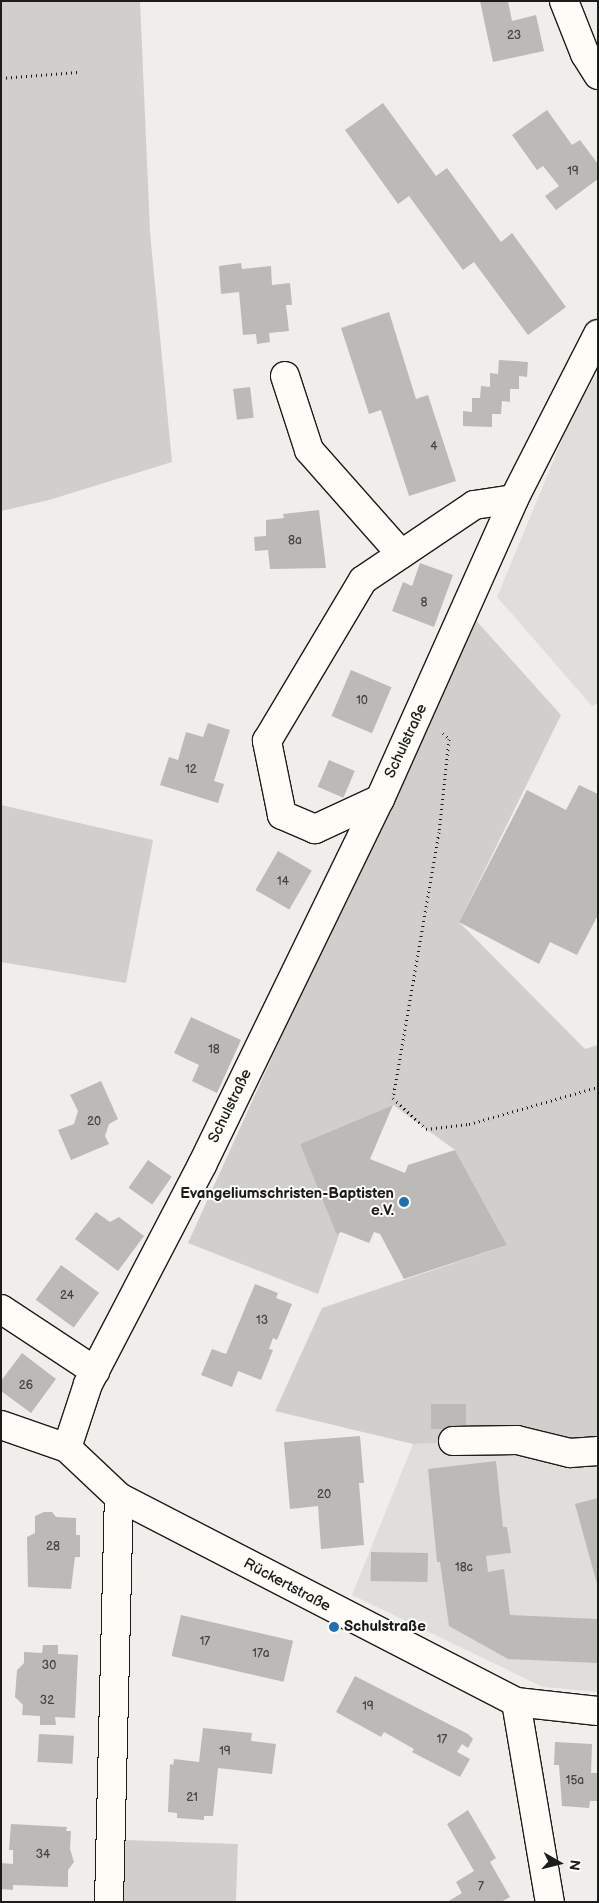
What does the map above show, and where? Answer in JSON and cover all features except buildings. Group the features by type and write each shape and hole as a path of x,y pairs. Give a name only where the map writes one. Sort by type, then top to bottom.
{"street":[{"path":"564,1 584,54 598,75"},
{"name":"Schulstraße","path":"67,1448 95,1371 202,1165 380,798 514,499 598,334"},
{"path":"286,376 309,450 401,554"},
{"path":"380,798 315,829 282,815 267,741 363,580 474,505 514,499"},
{"path":"1,1309 95,1371"},
{"path":"1,1426 67,1448 119,1497 109,1902"},
{"path":"453,1442 517,1440 570,1453 598,1451"},
{"name":"Rückertstraße","path":"119,1497 516,1702 598,1711"},
{"path":"516,1702 550,1902"}],"path":[{"path":"1,78 78,72"},
{"path":"420,710 449,739 439,832 394,1098 426,1129 469,1124 598,1087"}],"shaded area":[{"path":"1,1 140,1 150,232 172,462 49,500 1,511"},
{"path":"598,372 598,703 592,706 497,597 572,416"},
{"path":"472,616 561,715 459,922 585,1049 598,1045 598,1438 413,1444 275,1411 322,1308 507,1245 455,1150 393,1105 300,1144 339,1235 318,1294 188,1243"},
{"path":"1,805 153,840 126,983 1,962"},
{"path":"598,1438 598,1692 543,1687 352,1595 413,1444"},
{"path":"124,1840 238,1844 236,1902 122,1902"}],"place":[{"name":"Evangeliumschristen-Baptisten e.V.","path":"404,1202"},
{"name":"Schulstraße","path":"334,1627"}]}
